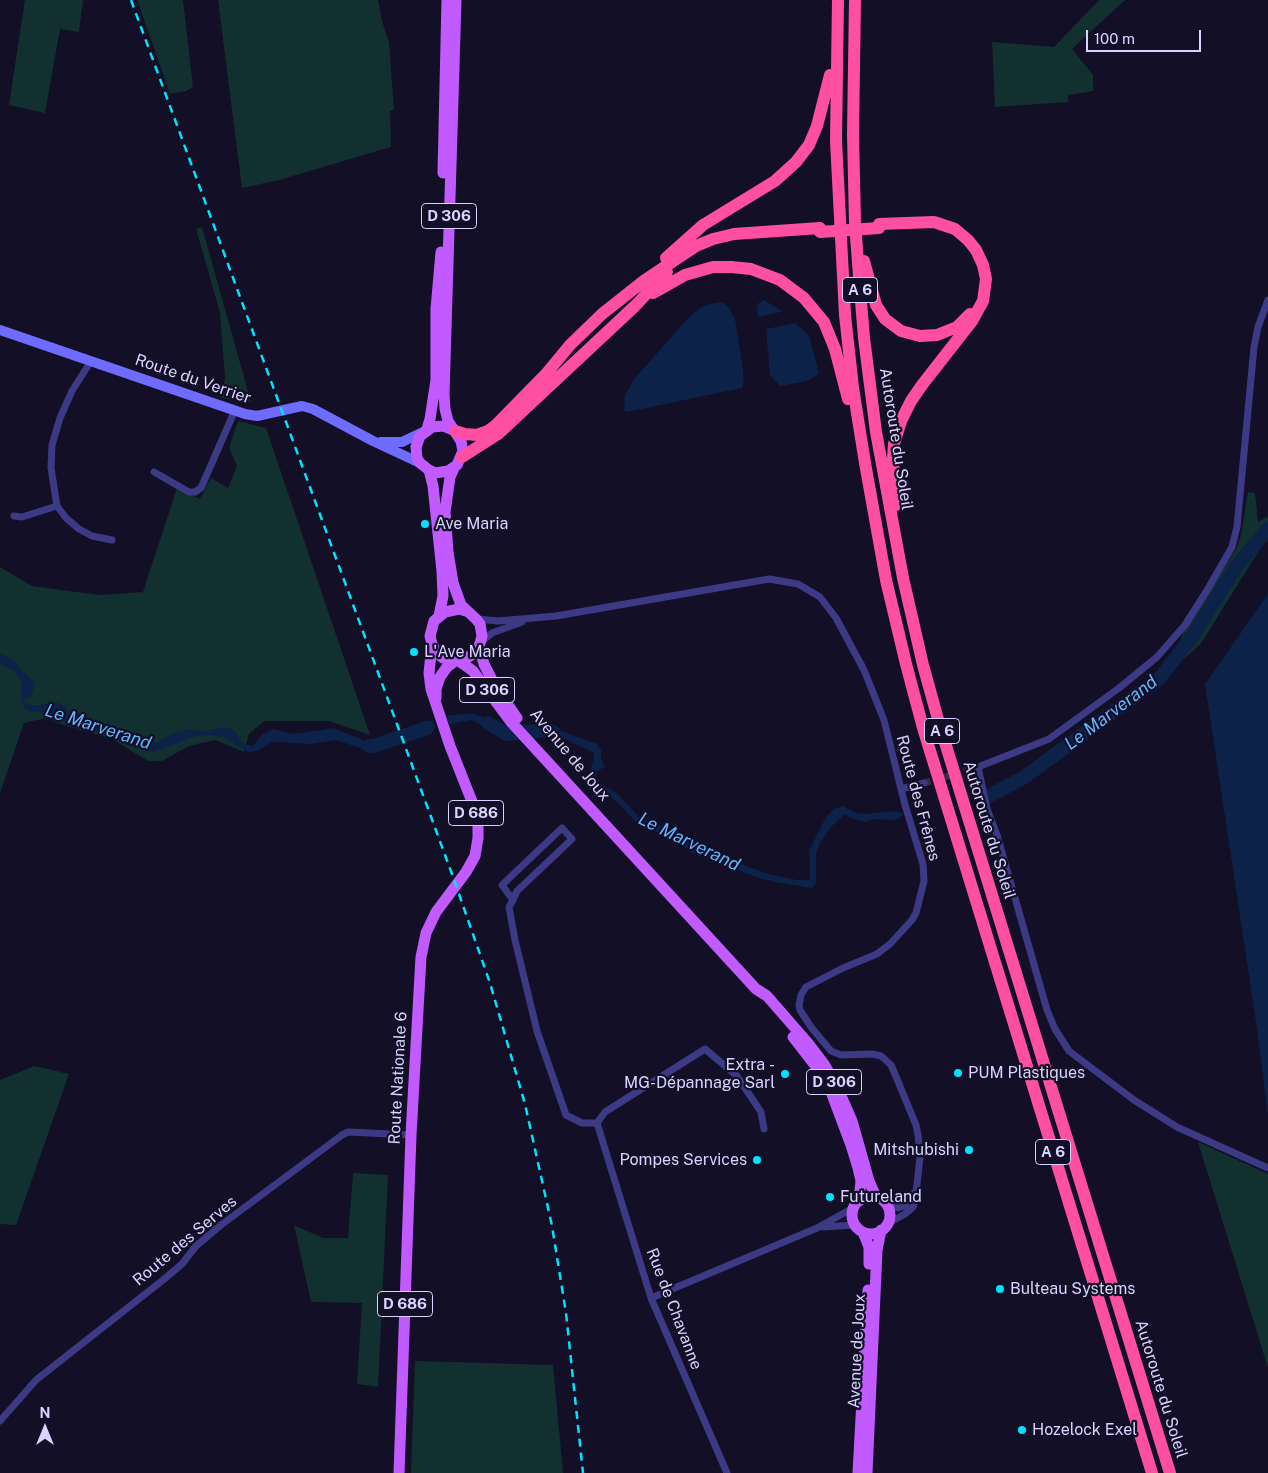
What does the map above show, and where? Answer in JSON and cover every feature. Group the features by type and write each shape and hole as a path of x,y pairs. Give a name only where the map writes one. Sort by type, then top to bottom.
{"highway":[{"name":"Autoroute du Soleil","path":"838,0 836,141 845,315 865,463 890,598 923,728 1152,1473"},
{"name":"Autoroute du Soleil","path":"855,0 852,107 855,223 864,338 876,432 903,578 921,657 939,723 1170,1473"},
{"path":"645,280 670,253 703,225 775,181 796,162 809,145 818,126 836,50"},
{"path":"462,457 498,434 635,306 660,278 689,255 707,246 746,237 820,230 926,222 949,226 962,234 976,250 983,265 986,279 983,301 976,315 910,401 897,432 893,459 903,578"},
{"path":"855,223 873,298 878,310 890,324 908,334 926,336 943,334 963,322 972,311 980,291 980,271 976,258 969,247 954,234 935,227 879,226"},
{"path":"454,431 477,435 496,425 546,374 570,345 602,314 645,280 687,251 713,238 747,232 820,230"},
{"path":"635,306 672,281 713,267 751,269 770,275 788,285 818,313 832,340 865,463"}],"main road":[{"name":"D 306","path":"425,431 430,419 436,380 436,309 441,261 447,0"},
{"name":"D 306","path":"454,431 448,421 444,394 456,0"},
{"name":"Route du Verrier","path":"0,330 257,416 302,406 313,409 424,467"},
{"path":"439,616 443,596 442,571 434,493 416,447 417,441 425,431 443,426 454,431 459,436 463,446 462,457 450,477 446,502 446,534 454,589 461,604 476,619 482,630 480,644 474,654 457,661 443,658 432,644 431,628 434,621 439,616 452,610 466,611"},
{"name":"Route du Verrier","path":"373,441 402,442 425,431"},
{"path":"424,467 442,473 454,468"},
{"name":"Route Nationale 6","path":"399,1473 411,1135 422,957 426,933 436,912 475,856 478,838 478,820 445,732 429,681 432,644"},
{"name":"Avenue de Joux","path":"480,644 484,664 516,723"},
{"name":"Route Nationale 6","path":"437,709 436,695 440,677 447,667 457,661"},
{"name":"Avenue de Joux","path":"457,661 473,671 534,743 582,792 611,831 756,989 767,996 824,1064 838,1089 852,1122 869,1181 876,1197"},
{"name":"Avenue de Joux","path":"756,989 760,999 802,1048 830,1089 843,1121 861,1181 856,1204"},
{"path":"867,1197 876,1197 886,1204 889,1215 884,1227 876,1233 859,1228 852,1219 856,1204 867,1197"},
{"name":"Avenue de Joux","path":"867,1473 877,1250 884,1227"},
{"name":"Avenue de Joux","path":"858,1473 870,1254 869,1247 859,1228"}],"street":[{"path":"1268,300 1258,327 1254,347 1237,527 1232,547 1206,592 1185,625 1157,657 1119,688 1049,739 978,767 987,809 997,835 1047,1010 1055,1029 1069,1051 1134,1100 1177,1127 1268,1168"},
{"path":"91,360 72,391 60,418 52,445 51,468 57,506 66,518 79,529 92,536 112,540"},
{"path":"154,472 189,492 195,492 201,488 235,410"},
{"path":"14,516 22,517 57,506"},
{"name":"Route des Frênes","path":"476,619 498,621 530,619 769,579 798,584 820,597 836,618 864,670 884,720 924,871 920,898 912,920 884,949 806,987 799,1004 800,1010 831,1051 842,1055 877,1054 891,1065 918,1135 920,1157 915,1202 913,1207 905,1214 884,1227"},
{"name":"Route des Frênes","path":"480,644 492,633 530,619"},
{"path":"902,789 924,783"},
{"path":"513,900 502,885 562,828 572,840 517,891 513,900 509,907 537,1031 566,1115 582,1123 597,1123 604,1112 705,1049 737,1076 761,1112 764,1130"},
{"name":"Rue de Chavanne","path":"597,1123 651,1298 727,1473"},
{"name":"Route des Serves","path":"0,1421 36,1380 163,1280 182,1264 196,1246 221,1225 342,1135 348,1132 411,1135"},
{"path":"886,1204 898,1208 904,1206 916,1189"},
{"path":"651,1298 817,1228 843,1215 856,1204"},
{"path":"817,1228 859,1228"}],"green space":[{"path":"25,0 83,0 79,32 60,29 45,113 9,105"},
{"path":"137,0 183,0 193,87 186,91 170,94"},
{"path":"218,0 378,0 389,42 394,110 390,111 391,147 279,180 242,188"},
{"path":"1099,0 1125,0 1072,49 1093,75 1093,91 1068,95 1068,102 995,107 992,42 1054,47"},
{"path":"202,227 251,402 222,398 225,378 220,313 196,229"},
{"path":"238,421 266,428 370,735 329,721 264,721 249,734 244,752 215,740 189,746 162,761 148,761 112,739 46,718 24,723 0,793 0,567 32,586 99,595 143,592 177,488 200,499 211,478 228,488 237,466 229,448"},
{"path":"1248,492 1255,493 1258,522 1268,516 1268,540 1260,549 1200,645 1177,665 1182,634 1236,549 1241,535"},
{"path":"34,1066 69,1074 16,1225 0,1224 0,1080"},
{"path":"1198,1142 1268,1174 1268,1368"},
{"path":"353,1173 388,1175 378,1387 357,1384 362,1303 311,1302 294,1225 323,1238 348,1238"},
{"path":"415,1361 553,1365 563,1473 411,1473"}],"water":[{"path":"764,300 782,311 758,317 757,304"},
{"path":"720,302 729,308 735,319 744,381 742,388 627,412 624,410 625,395 635,378 688,318 700,308"},
{"path":"795,323 809,335 819,374 807,381 780,386 770,375 766,329"},
{"path":"1268,594 1268,1116 1256,1022 1205,684"},
{"path":"0,653 16,662 19,668 35,685 30,698 26,698 24,701 26,705 56,702 66,707 69,713 81,714 95,724 130,731 151,744 157,743 171,734 189,729 203,732 218,728 229,728 234,730 242,742 253,746 262,735 272,729 293,734 334,728 365,741 376,742 385,738 388,746 367,750 335,740 310,744 272,742 257,751 248,752 225,738 213,735 196,736 153,752 115,735 74,728 50,713 29,711 24,708 21,700 21,680 13,670 0,664"},
{"path":"470,713 484,717 502,728 504,730 503,733 496,732 471,720 449,724 446,716"},
{"path":"433,720 436,728 412,737 409,729"},
{"path":"532,725 561,731 597,744 601,750 601,759 605,766 596,772 596,778 604,786 617,793 639,817 664,828 694,846 768,874 797,880 809,880 809,851 826,817 834,809 843,806 856,813 863,814 897,811 903,814 900,818 894,820 872,819 866,822 850,818 845,814 830,828 820,843 816,854 816,883 812,888 775,882 756,877 695,854 658,832 636,822 613,798 592,786 589,774 594,758 593,752 551,733 540,737 531,727"}],"waterway":[{"name":"Le Marverand","path":"983,799 1023,778 1160,678 1193,635 1235,568 1268,529"},
{"name":"Le Marverand","path":"488,723 507,734 549,730 553,732"},
{"name":"Le Marverand","path":"369,746 427,728"}],"tunnel":[{"path":"924,783 978,767"}],"railway":[{"path":"131,0 452,874 490,983 525,1104 552,1226 566,1313 583,1473"}],"place":[{"name":"Ave Maria","path":"425,524"},
{"name":"L'Ave Maria","path":"414,652"},
{"name":"PUM Plastiques","path":"958,1073"},
{"name":"Extra - MG-Dépannage Sarl","path":"785,1074"},
{"name":"Mitshubishi","path":"969,1150"},
{"name":"Pompes Services","path":"757,1160"},
{"name":"Futureland","path":"830,1197"},
{"name":"Bulteau Systems","path":"1000,1289"},
{"name":"Hozelock Exel","path":"1022,1430"}]}
